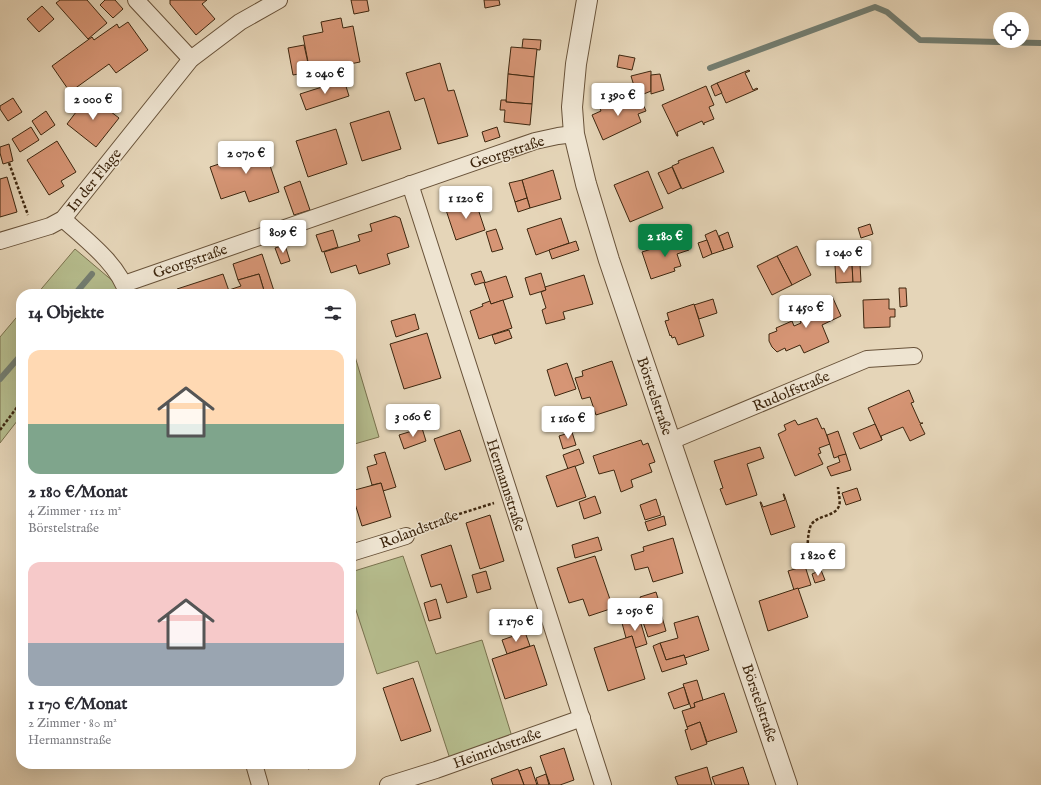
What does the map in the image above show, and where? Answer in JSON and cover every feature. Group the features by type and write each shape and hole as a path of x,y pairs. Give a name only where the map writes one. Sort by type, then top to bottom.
{"street":[{"path":"136,0 191,60"},
{"name":"In der Flage","path":"0,241 50,226 63,218 191,60 240,22 279,0"},
{"name":"Börstelstraße","path":"587,0 576,64 572,100 574,134 586,184 609,260 787,785"},
{"name":"Georgstraße","path":"126,289 410,184 535,141 574,134"},
{"name":"Hermannstraße","path":"410,184 582,718 602,785"},
{"path":"63,218 104,257 126,289"},
{"name":"Rudolfstraße","path":"671,441 867,359 914,356"},
{"name":"Rolandstraße","path":"356,551 406,536"},
{"name":"Heinrichstraße","path":"388,785 436,770 582,718"},
{"path":"255,769 260,785"}],"path":[{"path":"9,163 34,231"},
{"path":"0,430 16,409"},
{"path":"808,553 807,547 811,525 836,511 840,505 838,487"},
{"name":"Rolandstraße","path":"406,536 409,530 511,498"}],"green space":[{"path":"75,249 121,288 120,289 41,289"},
{"path":"16,318 16,422 0,443 0,337"},
{"path":"356,360 379,437 356,444"},
{"path":"403,556 436,654 482,640 513,740 451,762 418,661 377,674 356,610 356,570"}],"building":[{"path":"60,0 87,0 107,23 88,39 56,3"},
{"path":"105,0 115,0 123,9 113,18 100,5"},
{"path":"170,0 207,0 202,4 215,19 196,35 170,4"},
{"path":"351,0 367,0 369,11 354,14"},
{"path":"484,0 499,0 500,5 485,8"},
{"path":"42,6 54,19 39,32 27,19"},
{"path":"341,18 343,28 353,26 360,62 310,72 303,36 323,32 321,22"},
{"path":"128,22 148,50 116,73 109,64 70,92 52,66 92,37 94,40 117,24 119,28"},
{"path":"523,39 541,40 540,50 522,48"},
{"path":"304,45 310,72 293,75 288,48"},
{"path":"511,47 537,49 534,77 508,74"},
{"path":"619,55 635,58 632,70 617,67"},
{"path":"440,63 448,91 454,90 468,136 438,144 424,98 415,101 406,73"},
{"path":"749,70 750,71 745,73 753,90 758,89 726,103 717,83"},
{"path":"651,71 651,91 637,96 631,76"},
{"path":"508,74 534,77 532,104 506,102"},
{"path":"660,74 664,90 651,94 651,75"},
{"path":"344,80 349,96 306,110 300,94"},
{"path":"717,83 722,93 715,96 711,86"},
{"path":"706,86 714,105 709,107 714,119 704,123 704,125 702,121 677,132 677,136 662,105"},
{"path":"89,95 119,118 96,147 67,124"},
{"path":"639,95 646,111 638,114 641,122 603,140 592,115 601,111 599,106 609,101 613,106"},
{"path":"13,98 22,112 8,121 0,109 0,106"},
{"path":"501,100 506,100 506,102 532,104 530,125 504,122 505,110 500,110"},
{"path":"46,111 55,125 41,135 32,121"},
{"path":"389,111 401,149 362,161 350,123"},
{"path":"31,127 39,140 20,152 12,139"},
{"path":"497,127 500,137 485,142 482,132"},
{"path":"336,129 347,164 308,177 296,141"},
{"path":"57,141 76,172 61,181 64,186 49,195 27,160"},
{"path":"262,142 279,192 249,202 245,191 221,199 210,167 234,159 232,153"},
{"path":"9,144 13,161 3,164 0,147"},
{"path":"713,147 724,172 682,189 672,166 679,163 678,161"},
{"path":"672,167 681,188 668,194 658,173"},
{"path":"553,170 561,199 530,208 522,180"},
{"path":"648,171 663,208 630,222 614,185"},
{"path":"7,177 17,212 0,217 0,179"},
{"path":"522,180 527,198 515,202 509,183"},
{"path":"300,181 310,210 294,215 284,187"},
{"path":"527,198 530,208 518,212 515,202"},
{"path":"475,200 485,230 456,240 446,210"},
{"path":"395,216 400,218 409,247 387,254 390,264 359,274 356,265 331,273 324,252 360,241 358,235 372,231 370,224"},
{"path":"561,218 569,243 536,255 527,229"},
{"path":"870,224 873,234 861,238 858,228"},
{"path":"496,229 503,249 492,252 486,232"},
{"path":"333,230 338,247 322,252 316,235"},
{"path":"716,230 724,250 712,254 705,235"},
{"path":"728,232 733,247 724,250 719,236"},
{"path":"686,238 689,250 677,254 681,266 674,268 675,271 651,279 642,252"},
{"path":"707,240 712,254 703,258 698,243"},
{"path":"576,241 579,250 552,259 549,250"},
{"path":"285,245 290,261 281,264 275,248"},
{"path":"797,246 811,275 792,285 777,256"},
{"path":"262,254 273,289 264,289 259,274 238,280 233,264"},
{"path":"777,256 792,285 772,295 757,266"},
{"path":"852,264 853,282 836,283 835,265"},
{"path":"852,264 860,264 861,282 853,282"},
{"path":"481,271 485,282 475,285 471,274"},
{"path":"541,273 546,290 530,295 525,278"},
{"path":"223,274 228,289 177,289"},
{"path":"259,274 264,289 232,289 241,286 238,280"},
{"path":"584,275 593,304 563,312 565,319 546,324 542,310 546,308 541,292 546,290 545,287"},
{"path":"506,276 513,297 491,304 484,283"},
{"path":"899,288 906,288 907,306 900,307"},
{"path":"832,296 841,316 822,325 829,342 804,353 800,345 786,351 785,348 777,352 772,347 769,341 769,334 777,331 776,328 792,321 794,326 801,323 799,318 815,311 812,305"},
{"path":"713,299 717,313 699,319 694,305"},
{"path":"889,299 889,309 895,309 895,317 890,317 890,327 864,328 863,300"},
{"path":"503,300 512,328 479,339 470,311 483,306 482,304 490,301 491,304"},
{"path":"694,304 704,336 678,345 675,337 672,338 671,335 670,336 665,321 669,320 667,313"},
{"path":"415,314 419,329 396,337 391,321"},
{"path":"509,330 512,338 495,344 492,335"},
{"path":"427,333 441,378 404,389 390,344"},
{"path":"612,361 627,405 596,415 590,397 582,399 575,378 583,376 582,371"},
{"path":"567,363 576,389 555,396 547,370"},
{"path":"909,390 914,402 911,403 920,423 923,423 920,424 925,434 910,441 903,427 881,436 882,440 868,408"},
{"path":"817,418 822,429 824,428 830,444 819,448 821,453 818,454 823,464 795,476 778,434 786,430 784,425 795,420 798,425"},
{"path":"875,424 882,440 860,449 853,433"},
{"path":"422,428 426,441 404,449 399,435"},
{"path":"460,430 471,461 445,470 434,439"},
{"path":"838,431 846,454 834,458 827,435"},
{"path":"572,432 576,445 563,449 559,436"},
{"path":"641,440 643,445 648,443 655,462 649,464 652,472 631,480 633,487 621,492 614,470 599,474 593,456"},
{"path":"760,447 764,458 747,464 757,495 726,505 720,489 723,488 714,461"},
{"path":"579,449 584,463 568,469 563,455"},
{"path":"385,452 396,487 383,491 381,483 372,485 367,467 377,464 374,455"},
{"path":"846,454 851,470 831,476 827,467 840,462 838,456"},
{"path":"575,466 586,497 557,507 546,476"},
{"path":"381,483 391,517 362,526 356,507 356,490"},
{"path":"857,488 861,500 846,505 842,493"},
{"path":"783,494 795,527 771,535 760,502 763,507 785,500"},
{"path":"595,496 601,513 584,519 579,502"},
{"path":"656,499 661,515 645,520 640,505"},
{"path":"490,515 504,561 480,569 466,523"},
{"path":"664,516 666,525 648,531 645,522"},
{"path":"598,537 602,550 575,558 572,545"},
{"path":"673,538 683,573 653,582 648,567 635,570 631,555 644,551 643,547"},
{"path":"451,545 467,597 447,603 441,584 431,587 421,555"},
{"path":"595,556 613,608 589,616 583,599 569,603 557,568"},
{"path":"805,566 811,585 794,590 788,571"},
{"path":"821,570 825,580 815,583 812,574"},
{"path":"486,571 491,589 477,593 472,575"},
{"path":"798,588 808,617 768,631 759,601"},
{"path":"656,592 660,605 644,609 640,597"},
{"path":"436,599 441,618 429,621 424,603"},
{"path":"660,610 666,631 648,637 641,616"},
{"path":"698,616 709,650 685,658 684,655 666,660 660,643 678,638 674,623"},
{"path":"639,617 647,644 635,648 632,636 626,638 622,623"},
{"path":"525,632 530,646 507,654 502,640"},
{"path":"632,636 645,679 608,691 594,648"},
{"path":"660,643 666,660 684,655 687,664 662,672 653,646"},
{"path":"534,645 547,685 505,699 492,659"},
{"path":"413,678 431,731 401,741 383,688"},
{"path":"697,680 703,700 694,703 695,707 691,708 683,684"},
{"path":"684,687 689,704 674,709 668,693"},
{"path":"724,693 737,732 707,742 700,722 687,727 682,711 695,707 694,703"},
{"path":"700,722 707,744 691,750 685,730 688,729 687,727"},
{"path":"564,748 574,780 560,785 550,785 540,756"},
{"path":"531,767 537,785 524,785 519,771"},
{"path":"707,767 712,785 678,785 675,777"},
{"path":"743,767 749,785 715,785 712,777"},
{"path":"518,769 524,785 493,785 491,779"},
{"path":"546,774 549,785 538,785 536,778"}],"waterway":[{"path":"710,68 875,7 887,12 920,40 1041,43"},
{"path":"79,289 92,274"},
{"path":"0,379 16,361"}]}
